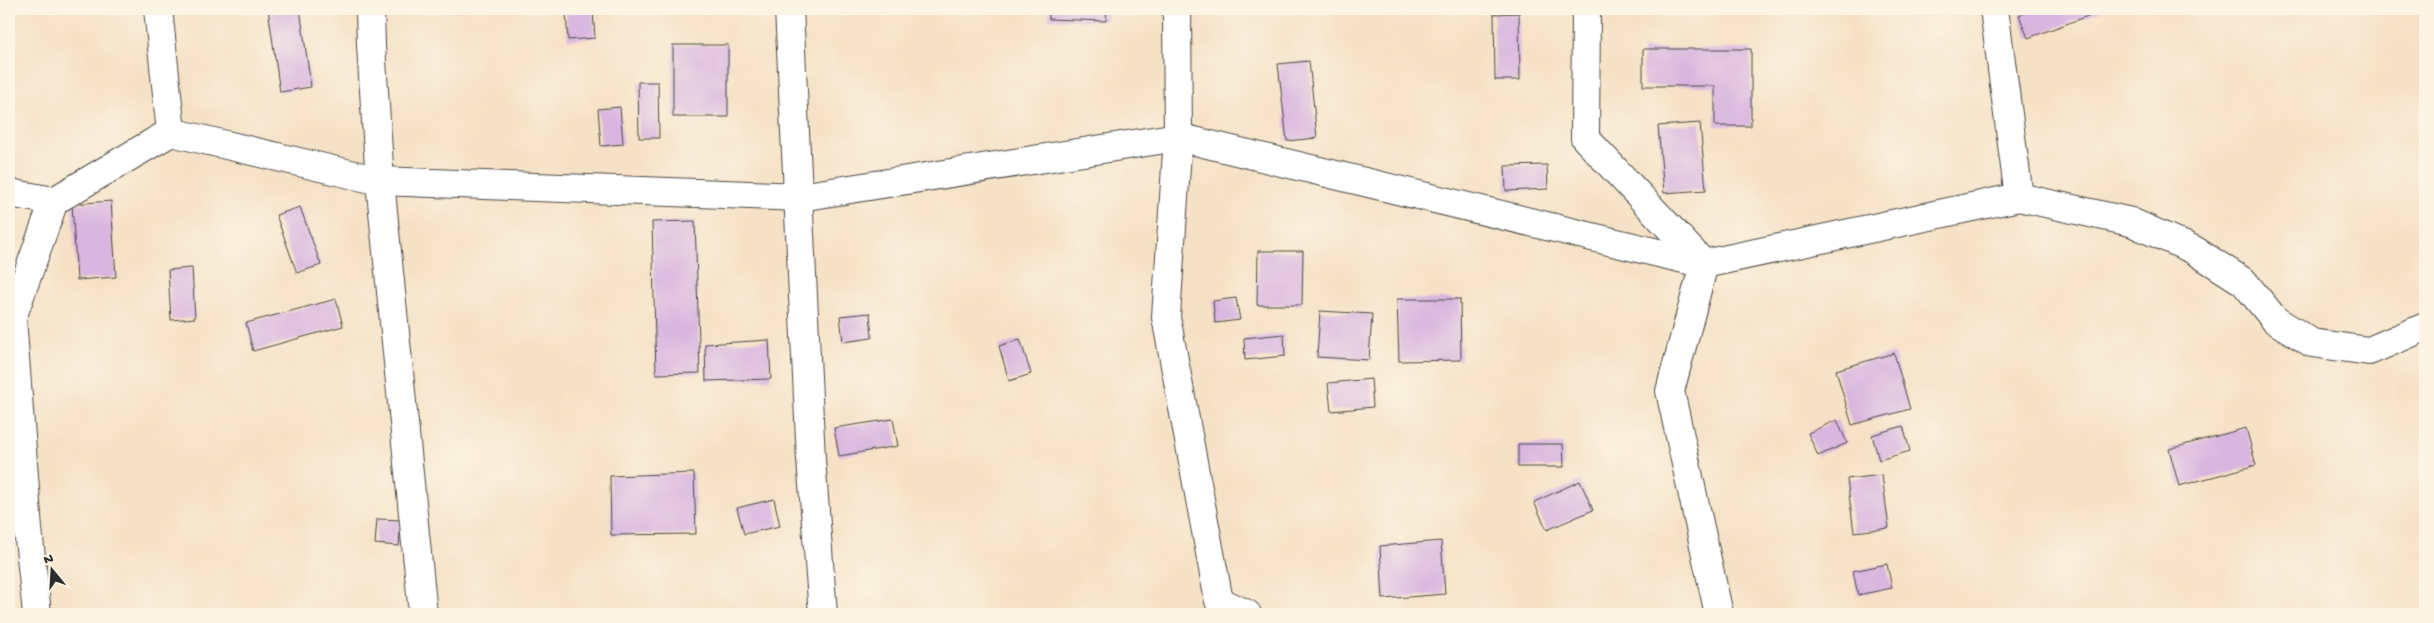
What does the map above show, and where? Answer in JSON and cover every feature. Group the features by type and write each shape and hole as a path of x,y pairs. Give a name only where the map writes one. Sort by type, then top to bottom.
{"street":[{"path":"158,9 171,132"},
{"path":"370,9 380,181 423,614"},
{"path":"789,9 800,197 811,459 823,614"},
{"path":"1177,9 1178,137 1166,317 1219,601 1246,614"},
{"path":"1586,9 1585,138 1704,264"},
{"path":"1994,9 2019,197"},
{"path":"37,614 28,529 12,318 54,201 171,132 380,181 800,197 1178,137 1704,264 2019,197 2131,222 2194,250 2244,282 2275,320 2312,343 2369,351 2425,327"},
{"path":"9,193 54,201"},
{"path":"1704,264 1670,391 1719,614"}],"building":[{"path":"268,9 300,9 311,87 280,92"},
{"path":"445,9 462,9 462,10 445,12"},
{"path":"1049,9 1107,9 1106,21 1049,19"},
{"path":"2036,9 2104,10 2028,38 2019,15"},
{"path":"2372,9 2388,9 2374,14"},
{"path":"593,11 595,38 568,40 566,13"},
{"path":"1519,13 1520,80 1495,80 1494,14"},
{"path":"673,45 728,45 728,117 673,117"},
{"path":"1643,49 1751,49 1751,126 1715,126 1715,86 1643,86"},
{"path":"1309,61 1317,138 1287,141 1278,64"},
{"path":"638,82 658,82 659,138 639,138"},
{"path":"620,107 623,144 601,146 598,109"},
{"path":"1700,123 1706,190 1664,193 1658,126"},
{"path":"1547,165 1548,189 1506,191 1505,166"},
{"path":"111,201 116,277 77,280 72,204"},
{"path":"300,207 321,265 297,273 276,215"},
{"path":"695,221 700,373 656,374 652,222"},
{"path":"1258,251 1303,251 1302,305 1257,305"},
{"path":"192,268 195,318 171,320 168,270"},
{"path":"1236,298 1240,320 1215,323 1213,301"},
{"path":"336,299 343,326 253,351 246,323"},
{"path":"1397,299 1460,299 1461,360 1399,361"},
{"path":"1320,311 1372,314 1369,360 1317,357"},
{"path":"870,313 872,338 843,342 840,316"},
{"path":"1284,334 1285,356 1245,360 1244,338"},
{"path":"1020,339 1031,374 1009,381 999,346"},
{"path":"769,340 771,379 706,381 705,344"},
{"path":"1894,353 1910,409 1852,425 1836,370"},
{"path":"1371,379 1373,407 1331,411 1328,383"},
{"path":"893,419 898,446 839,456 834,428"},
{"path":"1837,420 1847,443 1818,456 1808,433"},
{"path":"1903,426 1910,451 1879,460 1872,435"},
{"path":"2246,428 2256,465 2179,486 2169,449"},
{"path":"1518,444 1563,444 1564,467 1518,467"},
{"path":"694,473 696,534 611,535 610,476"},
{"path":"1882,475 1889,528 1854,532 1847,479"},
{"path":"1580,481 1593,510 1547,530 1534,502"},
{"path":"774,499 780,526 744,534 737,508"},
{"path":"377,519 401,520 399,546 375,544"},
{"path":"1441,541 1445,594 1383,599 1380,546"},
{"path":"1887,564 1892,588 1858,595 1853,571"}]}
